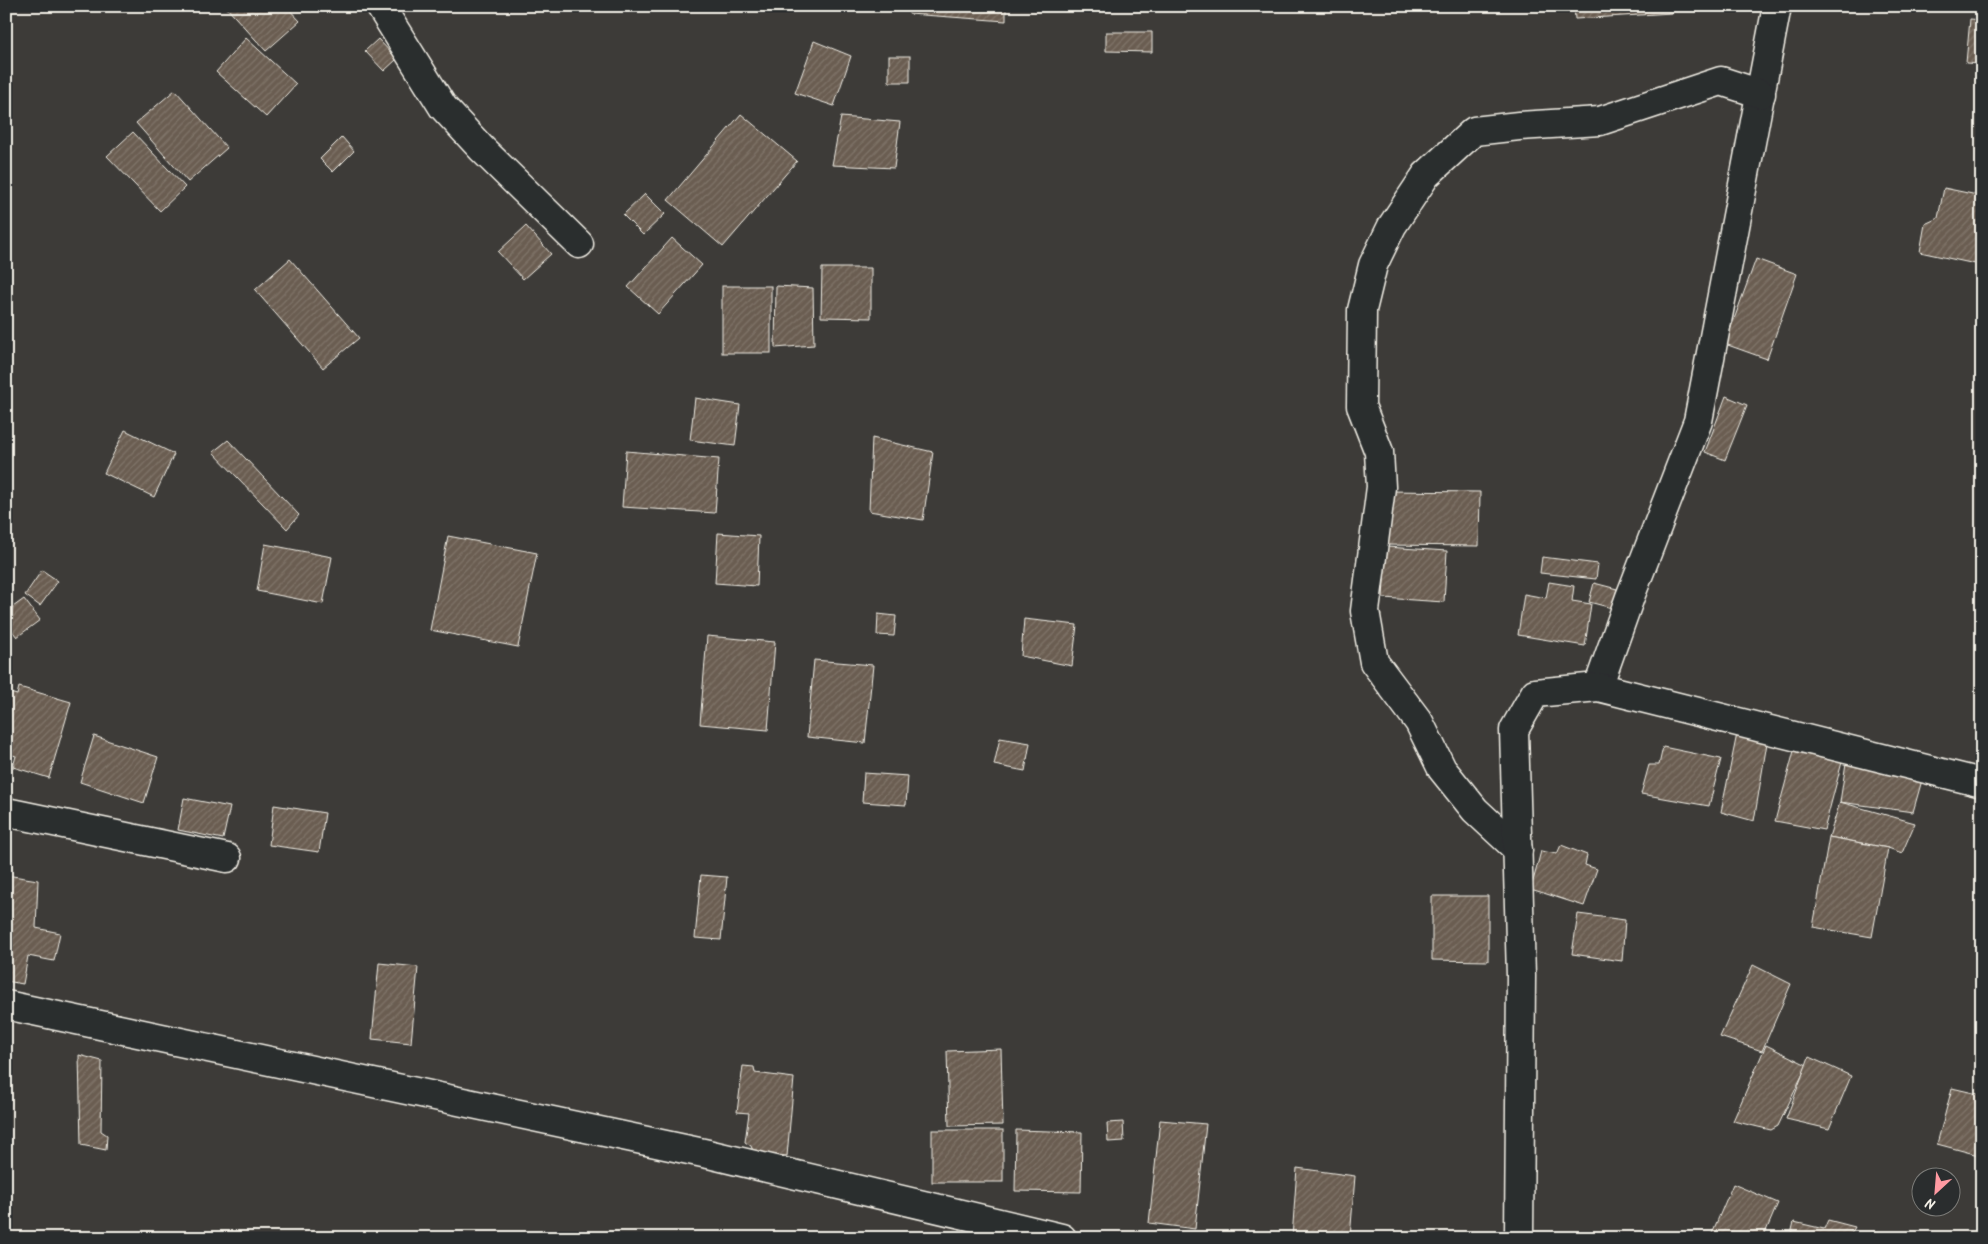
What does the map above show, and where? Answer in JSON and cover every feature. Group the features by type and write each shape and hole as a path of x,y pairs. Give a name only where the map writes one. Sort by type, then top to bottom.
{"street":[{"path":"380,6 443,107 482,149 579,244"},
{"path":"1598,687 1630,597 1698,420 1778,6"},
{"path":"1518,850 1475,810 1442,769 1418,722 1374,662 1365,611 1381,487 1379,452 1362,406 1362,310 1373,264 1392,226 1426,175 1474,131 1600,121 1721,81 1761,94"},
{"path":"1519,1238 1521,976 1514,730 1535,693 1598,687 1982,783"},
{"path":"6,812 227,858"},
{"path":"6,1006 708,1154 1062,1238"}],"building":[{"path":"225,6 286,6 300,21 266,51"},
{"path":"908,6 1006,6 1006,21 909,14"},
{"path":"1574,6 1671,6 1672,13 1575,19"},
{"path":"1961,6 1982,6 1982,12 1961,9"},
{"path":"1970,19 1982,20 1982,64 1966,63"},
{"path":"1106,32 1152,32 1152,52 1106,51"},
{"path":"246,38 296,84 266,117 216,72"},
{"path":"378,39 397,59 384,71 365,51"},
{"path":"814,41 851,56 834,106 795,93"},
{"path":"889,56 910,56 910,82 889,82"},
{"path":"175,90 227,148 188,182 136,123"},
{"path":"741,114 797,161 723,247 668,200"},
{"path":"841,117 900,122 894,168 832,165"},
{"path":"133,132 185,187 160,211 107,156"},
{"path":"342,137 354,151 333,172 320,159"},
{"path":"1944,188 1982,196 1982,255 1980,265 1920,252 1925,224 1938,218"},
{"path":"645,194 665,214 643,235 623,215"},
{"path":"526,226 551,254 523,279 498,252"},
{"path":"672,238 702,265 658,314 628,287"},
{"path":"290,259 359,338 323,368 255,290"},
{"path":"1756,259 1797,274 1767,359 1725,344"},
{"path":"822,268 871,268 871,318 821,317"},
{"path":"722,286 771,286 771,353 722,353"},
{"path":"776,286 813,288 814,345 775,348"},
{"path":"1726,396 1747,405 1725,460 1705,452"},
{"path":"695,398 740,405 735,446 690,440"},
{"path":"125,430 174,454 154,497 104,473"},
{"path":"872,438 933,452 923,520 869,511"},
{"path":"228,440 299,515 287,529 213,452"},
{"path":"626,451 719,459 715,513 622,507"},
{"path":"1387,491 1480,492 1479,546 1386,545"},
{"path":"718,533 759,536 757,586 715,583"},
{"path":"448,536 537,553 518,647 430,630"},
{"path":"265,544 332,557 323,604 257,591"},
{"path":"1386,547 1447,551 1444,602 1383,598"},
{"path":"1542,557 1598,564 1596,579 1540,573"},
{"path":"42,570 58,581 40,606 25,595"},
{"path":"1549,582 1574,586 1572,601 1591,604 1585,646 1518,635 1524,594 1546,598"},
{"path":"1594,583 1617,589 1612,608 1589,602"},
{"path":"24,599 40,620 17,637 6,623 6,612"},
{"path":"878,614 896,616 894,636 877,635"},
{"path":"1024,619 1077,625 1072,666 1021,656"},
{"path":"707,636 775,642 768,730 700,724"},
{"path":"814,660 873,665 865,743 807,737"},
{"path":"19,687 71,702 49,778 13,767 16,756 6,753 6,692 17,695"},
{"path":"1738,729 1768,737 1754,821 1721,812"},
{"path":"94,736 158,757 144,803 80,782"},
{"path":"1000,738 1030,743 1025,771 994,765"},
{"path":"1663,747 1721,759 1709,806 1641,794 1649,765 1659,765"},
{"path":"1794,751 1842,762 1824,830 1775,821"},
{"path":"1846,763 1922,780 1913,812 1840,802"},
{"path":"864,773 908,776 906,805 862,802"},
{"path":"184,798 230,807 223,839 178,830"},
{"path":"1840,802 1915,823 1902,853 1888,848 1829,837"},
{"path":"274,805 325,813 319,852 269,845"},
{"path":"1829,837 1888,848 1872,937 1813,927"},
{"path":"1561,845 1587,855 1585,865 1597,869 1584,906 1531,889 1541,851 1557,854"},
{"path":"6,875 38,880 36,928 60,933 54,961 28,956 23,984 6,981"},
{"path":"701,875 727,877 721,940 695,938"},
{"path":"1432,896 1488,896 1488,961 1432,960"},
{"path":"1578,914 1625,920 1622,961 1572,954"},
{"path":"379,963 418,967 411,1043 372,1039"},
{"path":"1753,965 1791,984 1762,1051 1720,1037"},
{"path":"1766,1045 1807,1065 1778,1126 1771,1130 1733,1121"},
{"path":"1001,1049 1003,1125 949,1126 947,1051"},
{"path":"79,1055 102,1061 101,1131 107,1135 106,1150 81,1145"},
{"path":"1809,1057 1851,1076 1829,1129 1786,1119"},
{"path":"743,1066 754,1067 755,1073 794,1078 787,1156 754,1153 751,1146 745,1142 749,1113 737,1112"},
{"path":"1952,1088 1982,1095 1982,1156 1937,1144"},
{"path":"1160,1120 1206,1124 1195,1229 1149,1223"},
{"path":"1123,1122 1124,1141 1108,1142 1107,1123"},
{"path":"932,1130 1003,1130 1003,1182 932,1182"},
{"path":"1016,1130 1082,1132 1081,1192 1015,1191"},
{"path":"1297,1168 1355,1176 1350,1238 1292,1238"},
{"path":"1733,1184 1778,1203 1763,1238 1710,1238"},
{"path":"1828,1220 1855,1227 1850,1236 1854,1238 1790,1238 1794,1222 1824,1229"}]}
